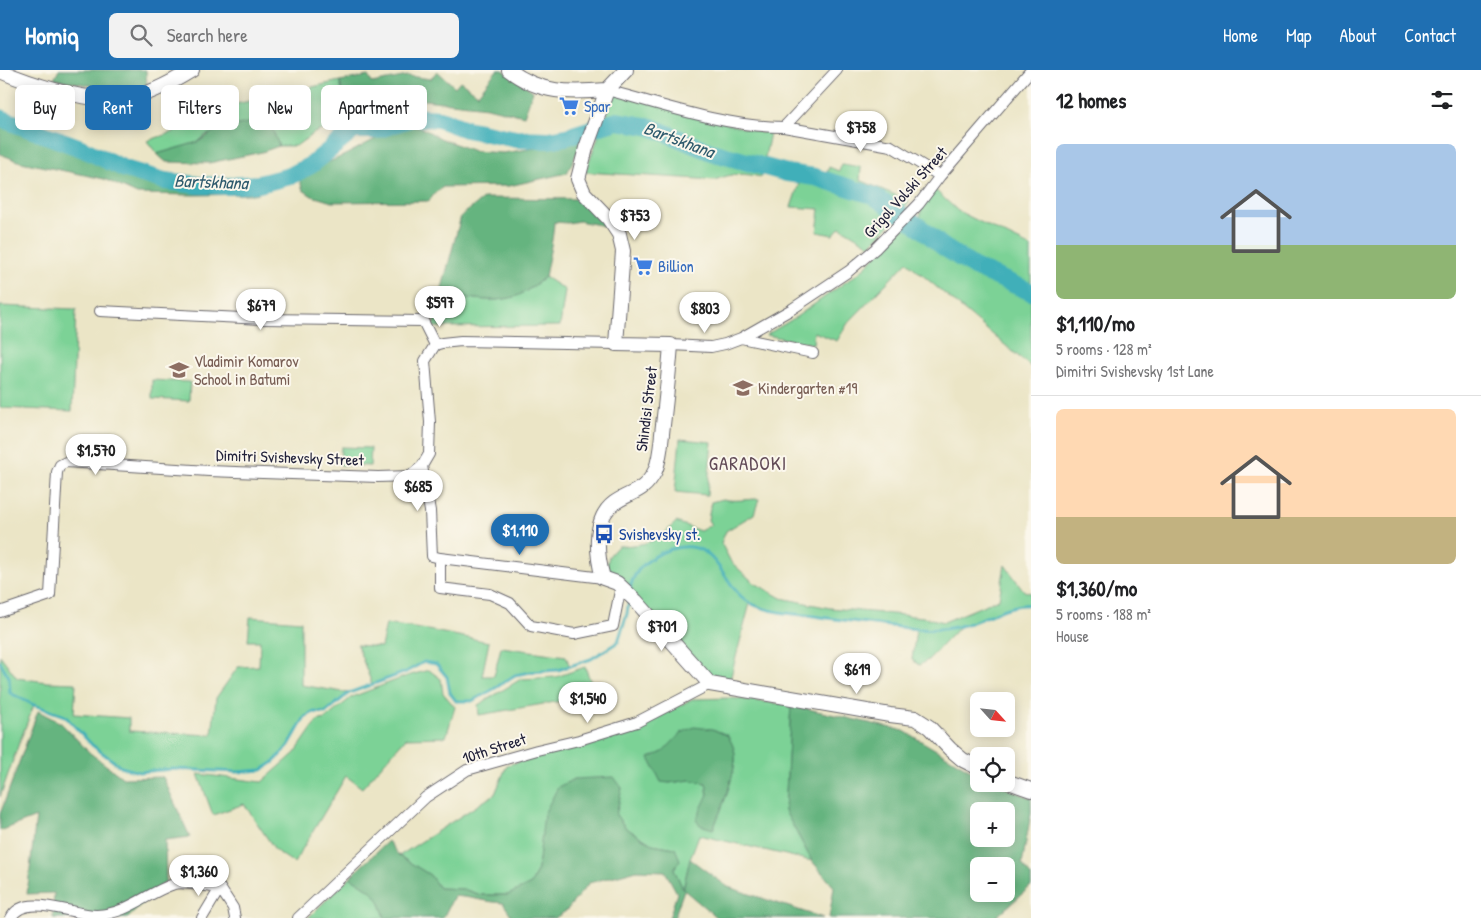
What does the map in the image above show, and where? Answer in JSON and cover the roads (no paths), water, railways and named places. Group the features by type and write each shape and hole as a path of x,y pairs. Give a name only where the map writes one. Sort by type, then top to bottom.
{"street":[{"path":"0,71 55,90 92,98 122,100 146,94 192,70"},
{"path":"509,70 522,80 549,90 583,92 607,90 712,118 771,127 784,127 891,146 940,176"},
{"path":"616,344 622,246 618,234 609,219 584,193 578,179 586,148 607,90 626,70"},
{"path":"784,127 837,70"},
{"name":"Grigol Volski Street","path":"671,345 711,347 725,344 740,338 830,286 876,248 919,204 940,176 1031,70"},
{"path":"100,311 263,319 423,321 435,345"},
{"path":"740,338 813,353"},
{"path":"671,345 461,341 435,345 425,361 430,435 429,454 422,466 430,511 432,556 603,578 617,583 710,684 916,718 930,727 950,749 970,764"},
{"name":"Shindisi Street","path":"603,578 597,551 601,522 612,504 634,494 646,485 655,470 660,453 671,345"},
{"name":"Dimitri Svishevsky Street","path":"0,612 50,595 57,472 60,465 66,462 209,471 378,478 410,476 422,466"},
{"path":"440,558 440,588 490,594 510,603 530,626 574,634 613,626 628,593"},
{"name":"10th Street","path":"298,918 426,796 467,770 579,740 637,722 710,684"},
{"path":"1015,784 1031,790"},
{"path":"11,918 14,913 22,908 37,905 96,915 118,912 176,884 220,888"},
{"path":"202,918 220,888"},
{"path":"220,888 233,908 235,918"}],"waterway":[{"name":"Bartskhana","path":"0,118 81,148 125,169 165,181 227,186 259,184 290,176 311,165 354,130 377,130 415,117 439,119 466,129 516,139 549,140 566,137 617,121 651,127 711,152 787,173 815,177 872,195 974,267 1031,292"},
{"path":"630,590 637,572 652,558 671,549 691,547 709,555 735,590 750,603 765,609 781,612 933,630 969,624 1004,609 1031,605"},
{"path":"0,662 9,677 10,693 34,705 65,716 92,745 121,767 139,772 173,769 238,772 262,770 274,762 289,745 305,717 314,712 325,713 349,693 406,672 424,662 436,664 447,677 450,693 456,701 472,701 515,675 558,670 591,659 618,642 629,601"}],"place":[{"name":"Spar","path":"569,106"},
{"name":"Billion","path":"643,266"},
{"name":"Vladimir Komarov School in Batumi","path":"179,370"},
{"name":"Kindergarten #19","path":"743,388"},
{"name":"Svishevsky st.","path":"604,534"}],"district":[{"name":"GARADOKI","path":"748,463"}]}
